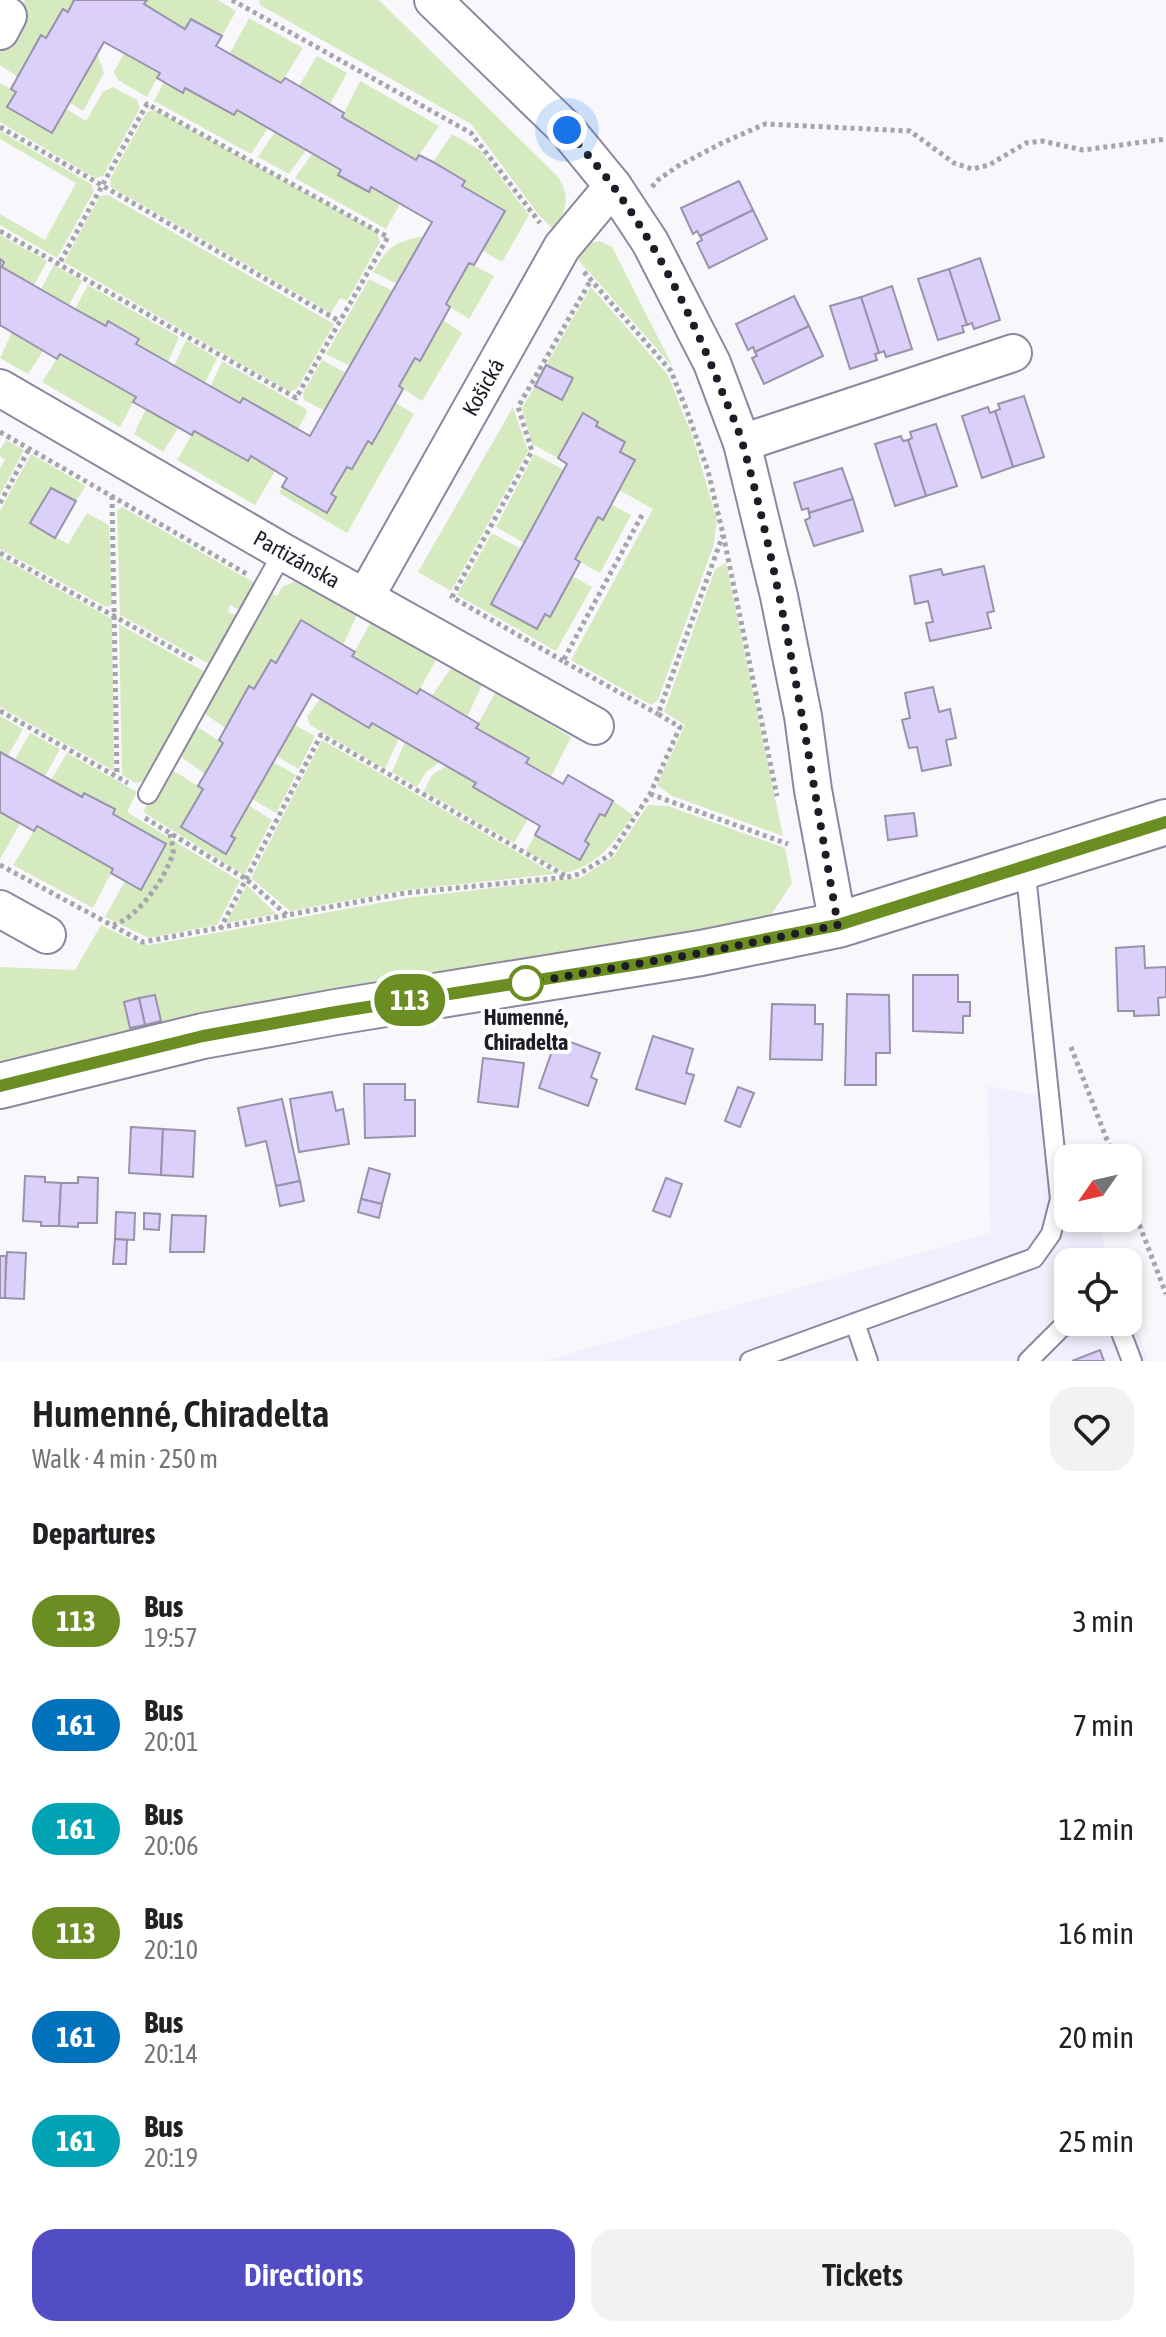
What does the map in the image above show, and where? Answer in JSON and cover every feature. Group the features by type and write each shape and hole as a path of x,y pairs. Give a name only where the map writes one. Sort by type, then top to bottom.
{"street":[{"path":"433,0 567,130 613,186 650,242 712,363 742,443 779,596 803,716 838,925"},
{"name":"Košická","path":"366,596 562,247 613,186"},
{"path":"742,443 1013,353"},
{"name":"Partizánska","path":"0,388 283,552 595,726"},
{"path":"0,1086 203,1036 577,975 838,925 1166,822"},
{"path":"0,909 47,935"}],"lane":[{"path":"148,794 283,552"},
{"path":"750,1361 1034,1258 1051,1234 1060,1199 1025,865"},
{"path":"855,1323 868,1361"},
{"path":"1028,1361 1054,1335"},
{"path":"1122,1336 1132,1361"}],"path":[{"path":"232,0 471,133 534,217 671,371 708,471 778,799"},
{"path":"244,7 248,0"},
{"path":"0,231 296,398 388,237 147,104 59,264"},
{"path":"650,190 678,166 765,124 910,131 954,163 972,169 989,165 1026,143 1042,141 1083,150 1166,139"},
{"path":"0,127 339,321"},
{"path":"0,865 143,942 405,893 568,877 579,874 610,855 650,794 680,727 452,597 532,451 518,407 591,280"},
{"path":"0,432 265,584"},
{"path":"0,503 29,449"},
{"path":"112,496 117,777"},
{"path":"563,661 642,515"},
{"path":"658,714 723,534"},
{"path":"0,553 216,673"},
{"path":"0,711 148,794 137,813 246,879 288,916"},
{"path":"220,929 321,735 568,877"},
{"path":"650,794 788,844 784,829"},
{"path":"112,925 124,922 151,897 174,850 170,834"},
{"path":"1068,1040 1109,1144"},
{"path":"1142,1231 1166,1294"}],"shaded area":[{"path":"988,1086 1048,1097 1066,1144 1054,1144 1054,1232 1100,1232 1106,1248 1054,1248 1054,1336 1140,1336 1149,1361 544,1361 990,1233"}],"green space":[{"path":"25,0 74,0 68,12 63,10 46,38 41,35 18,77 0,65 0,47"},
{"path":"147,0 218,0 236,11 222,36 192,19 185,29 144,4"},
{"path":"259,0 379,0 558,177 566,198 555,231 538,214 471,124 260,5"},
{"path":"249,18 303,48 281,83 230,53"},
{"path":"124,53 160,73 147,97 118,80 114,72"},
{"path":"97,54 104,73 83,111 69,102"},
{"path":"317,56 347,73 330,104 299,86"},
{"path":"360,81 439,126 416,160 342,117"},
{"path":"164,82 183,92 185,88 237,110 268,128 251,154 154,101"},
{"path":"0,83 16,92 8,106 52,132 66,109 86,121 103,92 113,87 137,100 140,108 103,176 95,178 0,122"},
{"path":"155,110 377,232 380,242 347,301 340,298 331,313 111,187 110,179 147,112"},
{"path":"0,131 91,184 94,191 57,258 0,225 0,214 45,240 76,183 0,139"},
{"path":"275,132 306,150 289,174 258,157"},
{"path":"452,134 480,150 529,215 502,262 483,251 505,211 462,186 433,162"},
{"path":"312,154 341,170 338,175 368,192 371,187 400,204 386,229 295,178"},
{"path":"108,195 334,324 297,389 290,392 64,262 100,196"},
{"path":"0,235 47,261 34,285 2,267"},
{"path":"424,236 397,284 373,272 393,246"},
{"path":"599,241 612,247 673,367 574,255 584,244"},
{"path":"469,263 494,276 469,319 446,304"},
{"path":"54,265 82,281 69,305 41,289"},
{"path":"369,279 393,291 350,366 326,354"},
{"path":"88,285 179,337 168,362 136,344 139,339 109,321 106,326 75,309"},
{"path":"591,287 668,375 693,438 717,520 714,544 658,700 651,705 571,660 653,509 619,490 620,452 625,442 596,426 598,422 583,413 558,458 532,444 522,408 535,386 561,399 572,378 546,365"},
{"path":"443,320 462,333 422,401 399,386 415,358 420,360"},
{"path":"12,332 43,351 28,374 0,358"},
{"path":"186,340 217,358 205,383 174,366"},
{"path":"60,354 136,397 120,427 42,382"},
{"path":"322,360 346,373 325,411 304,400 303,393"},
{"path":"222,361 306,409 307,413 298,429 211,386"},
{"path":"396,403 414,414 347,533 279,493 282,487 327,513 331,494 347,467 352,469 368,441 373,443"},
{"path":"513,407 528,451 451,591 418,572"},
{"path":"146,409 178,428 163,452 134,434"},
{"path":"194,431 248,461 251,456 275,471 255,505 177,460"},
{"path":"6,440 24,450 0,495 0,468 5,460 0,456 0,450"},
{"path":"31,454 86,486 76,501 51,488 30,523 68,544 87,513 109,525 112,605 106,607 0,549 0,511"},
{"path":"534,454 564,470 524,543 496,527"},
{"path":"611,504 631,515 600,573 575,559 598,517 603,519"},
{"path":"122,507 255,583 240,610 230,605 228,612 237,616 209,664 120,615 117,511"},
{"path":"492,533 521,549 537,628 545,614 550,616 572,576 592,587 556,651 457,595"},
{"path":"0,557 112,619 114,771 0,707"},
{"path":"726,563 783,836 672,796 657,785 685,725 664,712 715,569"},
{"path":"298,580 357,615 343,645 300,620 276,663 254,689 249,687 225,728 201,711 270,592 277,596 282,587"},
{"path":"371,622 436,660 417,694 352,656"},
{"path":"119,624 205,672 143,781 136,783 122,775"},
{"path":"451,668 482,685 467,717 432,696"},
{"path":"495,693 571,737 551,777 526,763 529,758 476,728"},
{"path":"320,699 369,728 372,723 399,738 385,769 310,725 307,717"},
{"path":"0,716 23,729 8,756 0,752"},
{"path":"194,725 223,743 205,774 177,754"},
{"path":"294,725 315,736 299,769 276,756"},
{"path":"30,733 60,749 45,776 15,759"},
{"path":"322,740 555,874 407,890 290,911 251,878"},
{"path":"405,742 440,762 426,772 417,787 392,772"},
{"path":"67,753 137,792 127,812 240,881 217,925 149,938 105,917 125,881 141,890 113,814 115,809 85,793 82,797 51,780"},
{"path":"273,762 296,775 276,813 252,799"},
{"path":"446,766 476,783 474,788 528,819 514,843 424,791 432,775"},
{"path":"169,768 203,789 181,827 225,854 248,805 272,820 244,875 143,812"},
{"path":"613,801 633,815 612,843 587,865 565,873 526,851 535,835 580,860 589,844 585,841 600,814 605,816"},
{"path":"648,805 668,806 785,848 792,883 771,915 607,946 291,997 0,1061 0,967 75,970 101,925 149,945 407,898 580,878 613,857"},
{"path":"0,812 20,823 1,858 0,858"},
{"path":"37,826 113,869 93,908 13,865"},
{"path":"247,885 276,914 226,923"}],"building":[{"path":"74,0 147,0 144,4 185,29 191,19 222,36 216,46 281,83 285,78 344,113 342,117 416,160 419,155 433,162 465,181 462,186 505,211 474,265 469,263 446,304 450,307 420,361 415,358 399,386 403,389 372,444 368,441 352,469 347,467 331,494 336,497 327,513 282,487 287,478 251,456 248,461 194,431 192,435 133,402 136,397 60,354 57,359 0,325 0,259 4,262 2,267 106,326 108,321 139,339 136,344 240,403 243,398 310,436 432,222 371,187 369,192 338,175 341,170 237,110 234,115 185,88 183,93 157,78 160,73 104,42 52,133 7,107 16,92 11,89 41,35 46,38 63,9 68,12"},
{"path":"739,181 753,210 700,236 697,231 693,234 681,208"},
{"path":"753,210 767,239 709,268 697,243 702,240 700,236"},
{"path":"980,258 1000,320 974,329 972,323 967,325 949,269"},
{"path":"949,269 967,325 962,326 964,332 938,340 918,279"},
{"path":"892,286 912,349 886,357 884,351 879,353 861,297"},
{"path":"794,296 809,326 755,352 753,347 748,350 736,324"},
{"path":"861,297 879,353 875,354 877,360 850,369 830,306"},
{"path":"809,326 823,356 764,384 752,358 757,356 755,352"},
{"path":"546,365 573,378 562,400 535,386"},
{"path":"1024,396 1044,457 1013,467 995,411 1000,409 998,404"},
{"path":"988,407 990,413 995,411 1013,467 982,478 962,416"},
{"path":"583,413 598,422 596,426 625,442 620,452 635,460 603,520 598,517 575,559 580,562 550,617 545,614 537,629 491,604 567,464 558,458"},
{"path":"936,424 957,486 926,496 908,440 912,438 910,432"},
{"path":"901,436 903,441 908,440 926,496 895,506 875,444"},
{"path":"842,468 853,499 809,513 808,508 802,510 794,483"},
{"path":"51,488 76,501 55,538 30,523"},
{"path":"853,499 863,531 814,546 805,520 810,518 809,513"},
{"path":"984,566 994,611 987,613 991,628 930,641 926,623 933,622 928,601 915,604 910,576 941,569 943,575"},
{"path":"301,620 355,652 352,656 417,694 420,689 479,724 476,728 529,758 526,763 563,784 568,775 613,801 605,816 600,814 585,841 589,844 580,860 535,835 540,826 473,787 476,783 372,723 369,728 312,694 231,836 235,838 226,854 181,827 203,789 198,786 223,743 219,740 249,686 254,689 271,660 276,663"},
{"path":"933,687 939,712 950,709 956,738 946,740 951,765 922,771 917,747 909,748 902,720 910,718 905,693"},
{"path":"0,752 82,797 84,793 115,809 113,814 166,844 141,890 111,873 113,869 37,826 34,831 0,812"},
{"path":"914,813 917,836 888,840 885,816"},
{"path":"1144,946 1145,968 1166,967 1166,997 1158,998 1159,1015 1134,1016 1134,1011 1118,1011 1116,948"},
{"path":"913,975 958,975 958,1002 970,1002 970,1016 963,1016 963,1033 913,1031"},
{"path":"847,994 889,995 890,1053 876,1053 876,1085 845,1085"},
{"path":"155,995 161,1021 145,1025 139,998"},
{"path":"139,998 145,1025 130,1028 124,1002"},
{"path":"772,1004 815,1005 815,1024 823,1024 822,1060 770,1059"},
{"path":"653,1036 693,1049 686,1073 694,1075 685,1104 636,1089"},
{"path":"557,1037 600,1053 591,1077 597,1080 588,1106 539,1088"},
{"path":"483,1058 524,1063 518,1107 478,1102"},
{"path":"364,1084 405,1084 405,1100 415,1100 415,1136 365,1138"},
{"path":"738,1087 754,1093 740,1127 725,1121"},
{"path":"332,1092 336,1111 343,1109 349,1144 299,1152 290,1099"},
{"path":"282,1099 300,1181 276,1186 266,1141 246,1146 238,1108"},
{"path":"131,1127 163,1129 161,1175 129,1173"},
{"path":"163,1129 195,1131 193,1177 161,1175"},
{"path":"369,1168 390,1174 382,1204 361,1199"},
{"path":"25,1176 45,1177 45,1182 61,1183 59,1226 41,1226 41,1222 23,1221"},
{"path":"78,1177 98,1178 97,1223 78,1223 78,1227 59,1226 61,1183 78,1183"},
{"path":"666,1178 682,1184 670,1217 653,1211"},
{"path":"300,1181 304,1201 280,1206 276,1186"},
{"path":"361,1199 382,1204 379,1218 358,1212"},
{"path":"116,1212 135,1213 134,1240 115,1239"},
{"path":"144,1213 160,1214 159,1230 144,1229"},
{"path":"172,1215 206,1216 204,1252 170,1252"},
{"path":"115,1239 127,1240 126,1264 113,1264"},
{"path":"7,1252 26,1253 24,1299 4,1298"},
{"path":"0,1256 6,1256 5,1298 0,1298"},
{"path":"1100,1350 1104,1361 1072,1361"}],"bus line":[{"name":"113","path":"0,1086 203,1036 645,963 838,925 1166,822"}],"place":[{"name":"Humenné, Chiradelta","path":"526,983"}],"route":[{"path":"526,983 701,953 838,925 803,716 779,596 742,443 712,363 650,242 613,186 567,130"}]}
